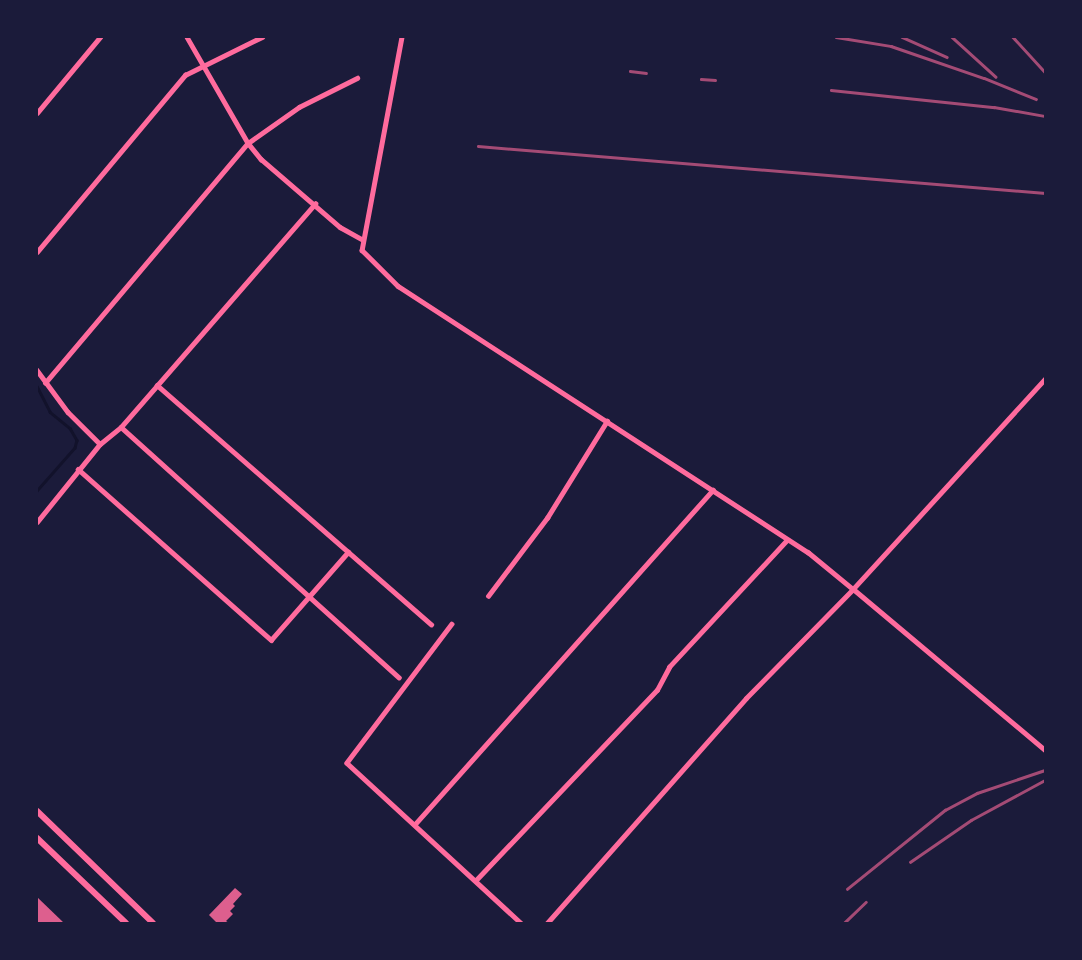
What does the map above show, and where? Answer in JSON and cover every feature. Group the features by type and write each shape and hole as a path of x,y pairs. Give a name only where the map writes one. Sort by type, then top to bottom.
{"main road":[{"path":"37,811 152,923"},
{"path":"37,838 125,923"}],"street":[{"path":"37,113 100,37"},
{"path":"187,37 248,143 261,159 340,227 363,240"},
{"path":"37,252 185,75 262,37"},
{"path":"402,37 362,250 398,286 808,552 1045,750"},
{"path":"45,383 248,143 299,107 357,78"},
{"path":"37,522 78,469 100,444 121,427 315,204"},
{"path":"37,370 45,383 100,444"},
{"path":"547,923 746,698 853,589 1045,379"},
{"path":"157,386 431,624"},
{"path":"488,596 547,518 607,421"},
{"path":"121,427 398,677"},
{"path":"78,469 271,639 348,552"},
{"path":"416,823 713,490"},
{"path":"476,880 657,690 669,667 787,540"},
{"path":"452,624 346,763 416,823 521,923"}],"building":[{"path":"235,888 242,894 233,904 235,906 230,911 233,914 226,921 229,923 217,923 209,915"},
{"path":"37,897 64,923 37,923"}],"waterway":[{"path":"37,386 50,412 70,428 77,440 75,448 37,491"}],"railway":[{"path":"836,37 891,46 1036,99"},
{"path":"902,37 947,57"},
{"path":"952,37 996,77"},
{"path":"1013,37 1045,72"},
{"path":"630,71 646,73"},
{"path":"701,79 715,80"},
{"path":"831,90 994,107 1045,116"},
{"path":"478,146 1045,193"},
{"path":"847,889 945,810 977,793 1045,770"},
{"path":"910,862 971,820 1045,780"},
{"path":"844,923 866,902"}]}
